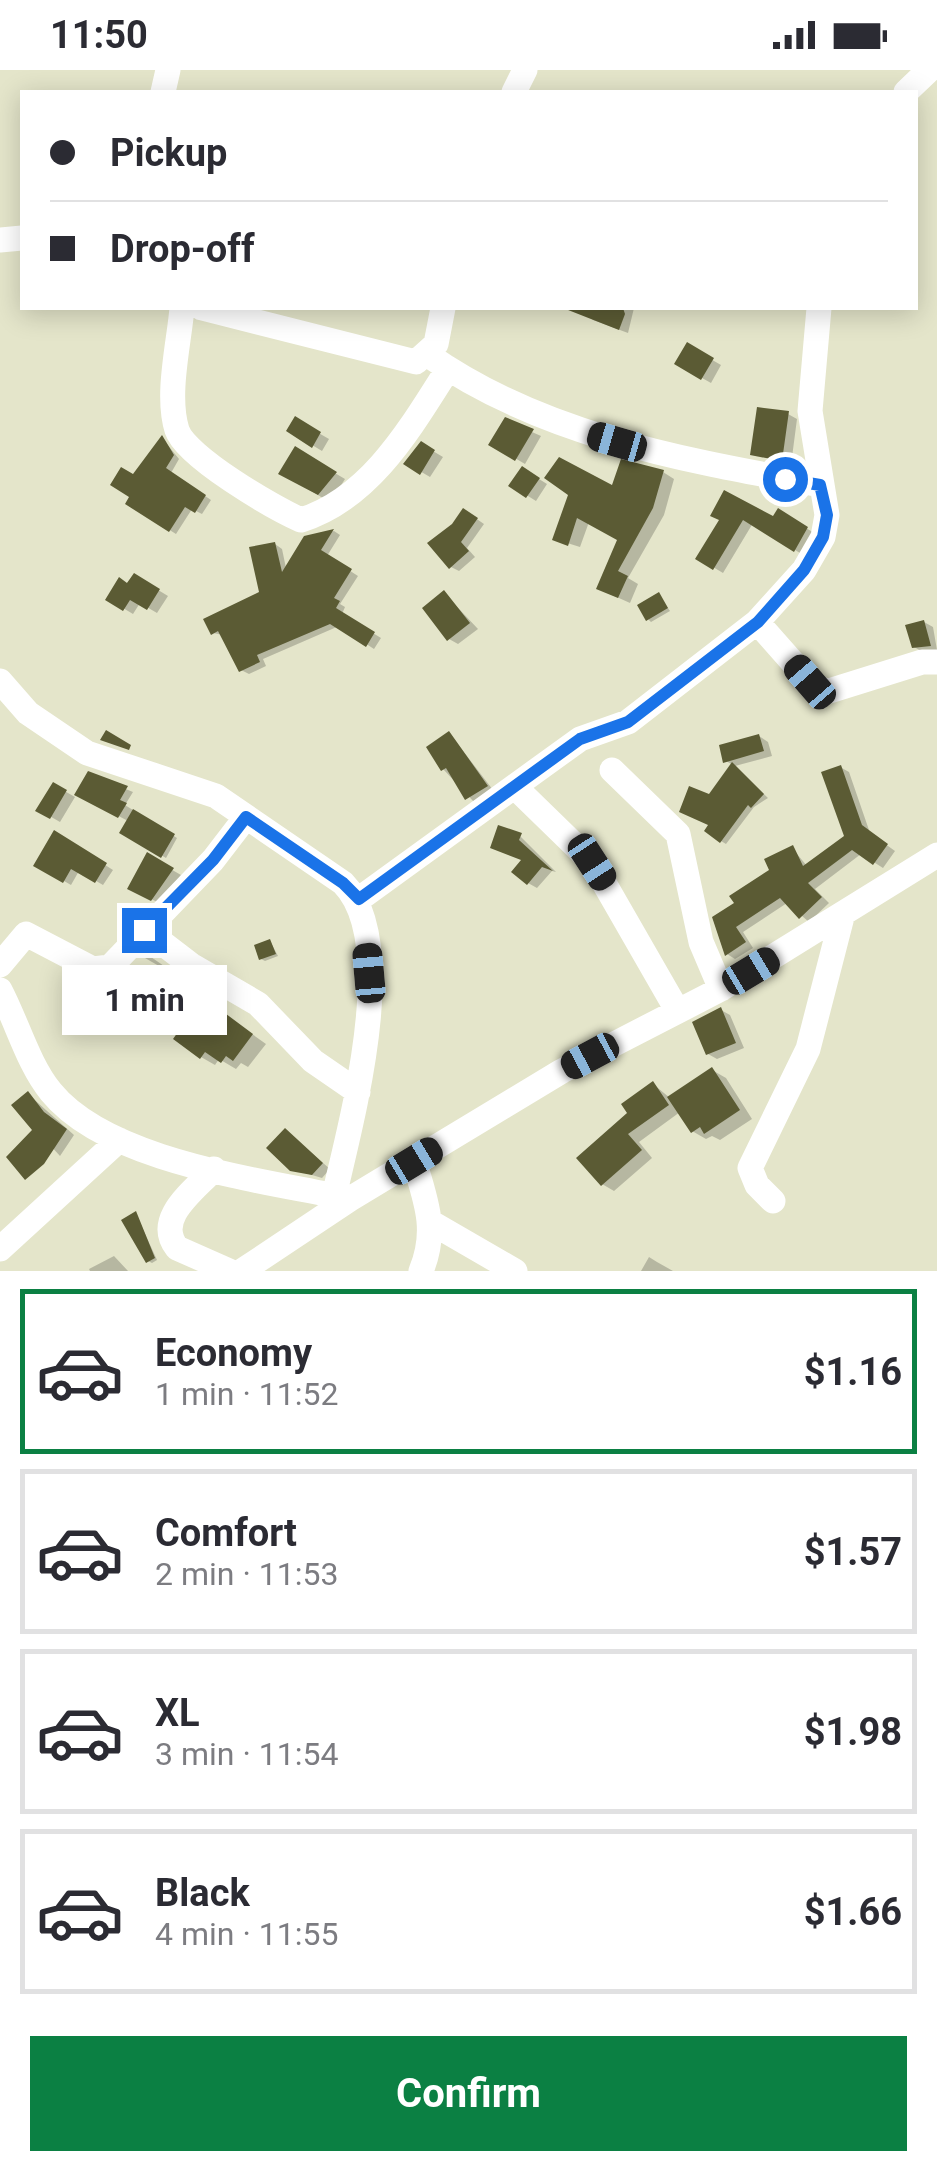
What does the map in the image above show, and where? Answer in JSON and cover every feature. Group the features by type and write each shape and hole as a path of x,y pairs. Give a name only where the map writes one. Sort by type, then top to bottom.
{"street":[{"path":"908,90 929,70"},
{"path":"182,310 174,408 178,434 192,451 301,520 326,512 370,478 408,431 438,362 436,344 443,310"},
{"path":"209,310 386,358 438,362 594,435 820,485"},
{"path":"359,899 580,739 628,722 758,622 804,570 823,537 827,515 810,411 819,310"},
{"path":"758,622 810,682 826,692 922,662 937,662"},
{"path":"0,681 28,713 87,753 216,796 343,883 359,899 369,973 369,1023 342,1198"},
{"path":"612,770 678,834 701,942 721,989"},
{"path":"516,788 592,862 677,1010"},
{"path":"0,965 26,934 100,971 110,967 213,860 246,817"},
{"path":"242,1271 342,1198 414,1161 562,1072 721,989 842,917 937,854"},
{"path":"773,1201 757,1185 750,1168 808,1049 842,917"},
{"path":"144,930 192,965 258,1004 313,1061 358,1092"},
{"path":"0,990 49,1090 66,1107 120,1140 214,1170 342,1198"},
{"path":"0,1249 120,1140"},
{"path":"414,1161 432,1223 431,1248 421,1271"},
{"path":"214,1170 172,1214 168,1230 177,1248 229,1271"},
{"path":"432,1223 515,1271"}],"building":[{"path":"568,310 624,310 619,330"},
{"path":"687,342 714,358 701,380 674,364"},
{"path":"757,407 789,411 782,461 750,455"},
{"path":"295,416 321,432 312,448 286,431"},
{"path":"505,417 534,429 515,461 488,445"},
{"path":"162,435 174,455 166,468 206,495 195,513 185,507 169,532 125,504 129,497 110,485 121,467 133,474"},
{"path":"421,441 435,450 420,475 403,464"},
{"path":"295,446 337,472 318,495 278,474"},
{"path":"559,457 612,485 621,459 664,470 653,508 618,571 628,576 618,598 596,589 617,540 577,518 568,546 552,540 568,495 544,478"},
{"path":"522,466 540,478 526,498 508,486"},
{"path":"724,490 773,516 778,508 808,527 794,552 743,520 713,570 695,559 719,520 710,516"},
{"path":"463,508 478,518 461,542 469,551 449,569 427,543 452,524"},
{"path":"334,529 321,550 352,569 334,598 340,601 336,608 375,632 366,647 330,624 257,655 260,662 239,672 218,631 211,635 203,619 259,592 249,547 275,542 282,572 304,536"},
{"path":"134,573 160,589 147,610 130,600 123,611 105,600 119,577 127,583"},
{"path":"444,590 470,623 447,641 422,608"},
{"path":"659,592 668,608 646,621 637,605"},
{"path":"924,620 931,646 912,648 905,625"},
{"path":"106,730 131,745 129,750 100,740"},
{"path":"449,731 488,786 465,800 446,768 441,771 426,747"},
{"path":"759,734 764,751 723,763 719,745"},
{"path":"732,762 764,794 751,808 748,805 720,843 704,831 708,825 679,812 689,786 709,794"},
{"path":"841,765 862,825 888,844 873,865 852,850 808,883 822,897 799,919 780,898 736,927 746,942 725,956 712,917 734,903 729,896 769,870 764,859 793,845 803,866 844,836 821,772"},
{"path":"88,771 128,786 120,800 127,803 118,818 74,795"},
{"path":"53,782 67,790 50,819 35,811"},
{"path":"133,809 175,834 161,858 119,833"},
{"path":"498,825 522,833 519,840 553,871 542,867 527,885 511,872 521,860 490,848"},
{"path":"54,830 107,863 95,883 71,869 63,883 33,866"},
{"path":"147,852 174,868 151,901 127,889"},
{"path":"270,939 276,954 259,960 254,945"},
{"path":"210,1002 253,1034 233,1061 226,1056 221,1063 205,1052 200,1059 173,1039 185,1022 192,1027"},
{"path":"721,1007 736,1043 706,1055 692,1022"},
{"path":"712,1067 740,1110 704,1134 700,1127 691,1133 667,1097"},
{"path":"653,1081 669,1105 628,1134 642,1150 601,1186 576,1158 627,1113 621,1104"},
{"path":"28,1091 44,1112 67,1129 44,1164 25,1180 6,1157 32,1130 11,1105"},
{"path":"285,1128 323,1163 312,1175 290,1171 266,1148"},
{"path":"136,1211 155,1258 146,1263 121,1220"}],"route":[{"path":"144,930 213,860 246,817 343,883 359,899 580,739 628,722 712,653 758,622 804,570 823,537 827,515 820,485 785,479"}]}
